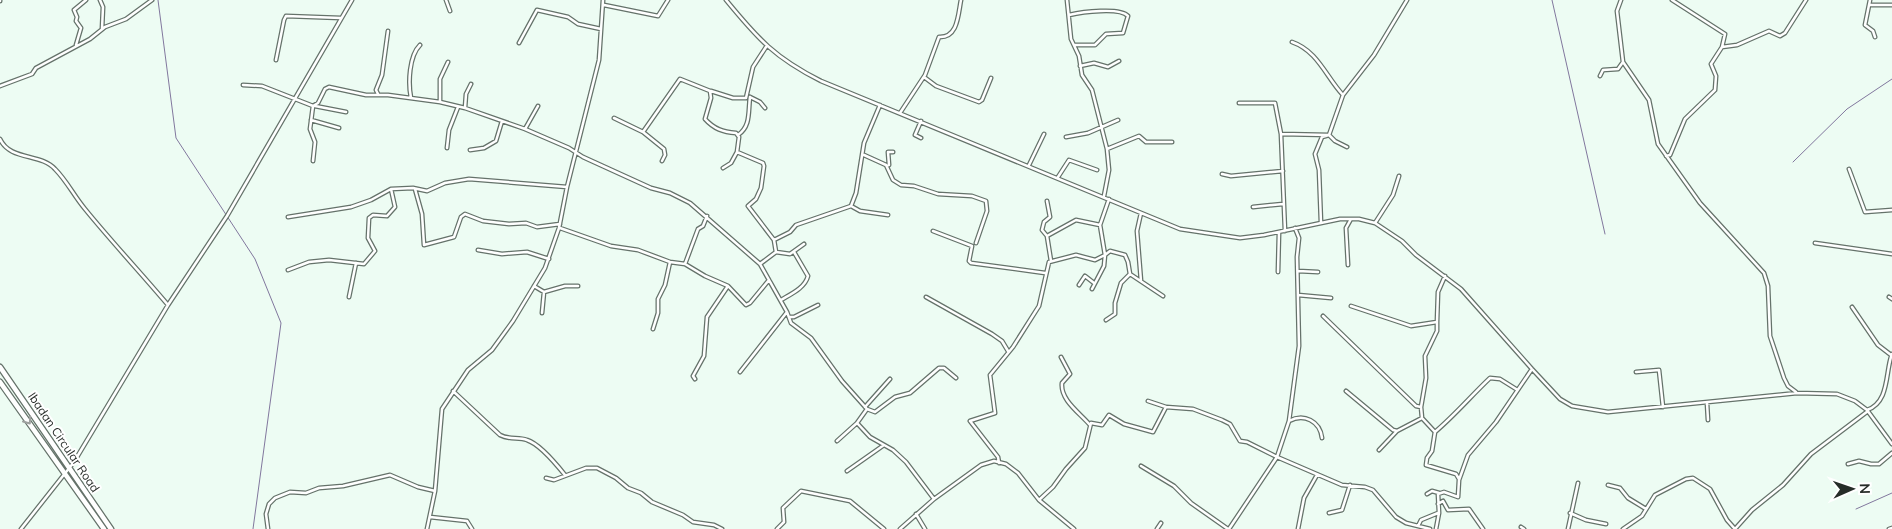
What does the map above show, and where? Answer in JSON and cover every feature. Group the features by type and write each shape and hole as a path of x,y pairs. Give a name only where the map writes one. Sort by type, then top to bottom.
{"highway":[{"name":"Ibadan Circular Road","path":"0,366 111,529"},
{"name":"Ibadan Circular Road","path":"0,382 104,529"}],"street":[{"path":"76,45 81,28 76,21 77,17 74,10 86,0"},
{"path":"100,0 103,7 102,29"},
{"path":"0,86 32,74 36,68 90,39 102,29 126,19 152,0"},
{"path":"21,529 74,462 168,305 227,216 352,0"},
{"path":"446,0 450,12"},
{"path":"427,529 435,491 442,409 468,370 492,350 534,286 549,259 560,226 567,187 598,67 604,0"},
{"path":"604,5 658,16 668,0"},
{"path":"726,0 766,47 798,69 880,105 1180,229 1201,234 1240,238 1351,219 1375,223 1402,241 1416,255 1445,276 1478,306 1560,399 1572,406 1608,412 1797,393 1837,394 1855,401 1869,411 1892,444"},
{"path":"900,112 924,77 939,37 947,37 952,34 957,23 961,0"},
{"path":"1068,0 1070,33 1082,75 1095,100 1107,148 1110,170 1104,196"},
{"path":"1329,135 1343,95 1374,55 1407,0"},
{"path":"1621,0 1617,11 1623,62 1650,100 1658,144 1712,217 1764,273 1768,286 1770,336 1784,378 1788,386 1797,393"},
{"path":"1666,157 1670,155 1685,119 1715,90 1716,76 1711,64 1722,47 1725,34 1672,0"},
{"path":"1722,47 1737,45 1769,31 1780,36 1785,32 1806,0"},
{"path":"1870,0 1865,25 1873,31 1875,37"},
{"path":"1870,4 1892,5"},
{"path":"519,43 534,12 537,10 568,17 578,24 601,30"},
{"path":"1069,15 1110,10 1125,12 1128,16 1123,33 1106,34 1095,45 1074,45"},
{"path":"276,60 285,17 303,15 341,18"},
{"path":"378,94 376,90 382,75 388,31"},
{"path":"1292,42 1307,50 1328,71 1343,95"},
{"path":"411,98 410,72 415,50 420,45"},
{"path":"710,92 711,98 705,119 711,126 723,132 738,135 746,130 749,121 748,98 753,67 766,47"},
{"path":"1080,66 1094,63 1108,67 1119,61"},
{"path":"440,102 440,79 448,62"},
{"path":"1600,76 1604,70 1618,68 1623,62"},
{"path":"924,77 936,86 979,102 982,100 991,78"},
{"path":"643,132 680,79 710,92 748,98 760,102 765,108"},
{"path":"465,108 466,94 471,84"},
{"path":"243,85 262,86 314,106 346,112"},
{"path":"313,161 315,142 310,129 314,106 325,89 329,87 366,95 378,94 411,98 465,108 524,129 652,188 670,193 690,202 760,264 781,300 791,323 811,338 842,381 866,408 875,412 895,397 907,395 939,368 944,368 956,378"},
{"path":"1239,103 1276,103 1281,142 1285,231"},
{"path":"851,206 856,193 864,155 864,143 880,105"},
{"path":"524,129 538,106"},
{"path":"448,148 448,130 458,107"},
{"path":"614,118 643,132 664,149 665,155 662,161"},
{"path":"311,120 339,128"},
{"path":"1066,137 1088,133 1100,126 1118,120"},
{"path":"470,150 484,148 496,141 502,121"},
{"path":"921,121 915,135 921,138"},
{"path":"1029,166 1044,134"},
{"path":"1280,134 1329,135 1335,141 1347,147"},
{"path":"1281,142 1287,134"},
{"path":"723,168 728,166 737,152 738,135"},
{"path":"1321,223 1319,170 1316,148 1322,136 1329,135"},
{"path":"1107,148 1139,136 1146,142 1172,142"},
{"path":"0,139 2,144 26,158 45,160 55,168 85,209 168,305"},
{"path":"737,152 763,163 762,188 756,199 748,206 774,240 776,252"},
{"path":"887,166 889,165 888,152 892,152"},
{"path":"864,155 887,166 893,180 900,185 914,186 938,194 972,196 986,201 987,211 976,243"},
{"path":"1058,177 1069,160 1097,170"},
{"path":"1849,169 1865,212 1892,210"},
{"path":"1222,174 1230,176 1283,171"},
{"path":"1375,223 1393,195 1399,176"},
{"path":"288,217 351,207 371,200 391,189 427,191 445,183 469,179 567,187"},
{"path":"288,270 309,262 329,260 356,263 367,262 376,251 368,238 369,218 373,215 387,216 395,207 391,189"},
{"path":"415,189 422,214 424,245 454,237 461,217 465,214 483,221 509,224 526,223 537,227 560,226 611,246 652,254 670,262 685,264 705,276 728,286 743,303 748,305 769,280"},
{"path":"1092,289 1104,266 1105,255 1100,225 1109,199"},
{"path":"999,463 998,457 970,421 995,413 990,375 1039,306 1045,273 1051,261 1048,236 1042,230 1044,222 1050,217 1047,201"},
{"path":"1253,207 1283,204"},
{"path":"774,240 786,235 796,225 851,206 860,211 888,215"},
{"path":"1141,213 1137,231 1142,282"},
{"path":"685,264 698,229 703,226 708,216"},
{"path":"1348,265 1346,228 1351,219"},
{"path":"1048,236 1076,220 1100,225"},
{"path":"1141,466 1174,486 1191,503 1228,529 1277,457 1289,421 1299,346 1299,243 1296,228"},
{"path":"934,232 972,246 969,262 971,263 1045,273"},
{"path":"1278,232 1280,264 1278,272"},
{"path":"1815,243 1892,254"},
{"path":"760,264 776,252 790,254 804,244"},
{"path":"478,250 502,254 527,252 549,259"},
{"path":"1051,261 1076,255 1096,260 1110,251 1125,255 1130,274 1163,296"},
{"path":"781,300 805,284 807,280 808,276 794,252"},
{"path":"653,329 658,313 658,298 665,285 670,262"},
{"path":"349,297 356,263"},
{"path":"1298,270 1318,272"},
{"path":"1106,320 1115,314 1115,303 1121,283 1130,274"},
{"path":"1079,285 1085,276 1094,283"},
{"path":"1435,432 1422,418 1421,407 1426,378 1425,356 1437,331 1438,292 1445,276"},
{"path":"534,286 544,292 565,286 578,286"},
{"path":"696,380 693,376 704,356 707,317 728,286"},
{"path":"542,313 544,292"},
{"path":"1298,295 1331,298"},
{"path":"926,297 992,334 1006,346 1008,351"},
{"path":"789,317 794,317 818,305"},
{"path":"1351,306 1412,326 1437,322"},
{"path":"1623,529 1647,510 1647,505 1655,495 1686,479 1692,478 1710,489 1727,520 1735,529 1752,510 1783,485 1811,454 1869,411 1884,393 1892,355 1878,345 1852,307"},
{"path":"740,372 787,312"},
{"path":"1323,316 1416,406 1421,407"},
{"path":"1061,357 1070,374 1062,383 1063,392 1075,411 1090,425 1102,425 1111,414 1124,424 1153,432 1166,407"},
{"path":"1427,494 1432,491 1458,497 1459,480 1468,455 1496,422 1516,389 1532,369"},
{"path":"1636,372 1659,370 1663,407"},
{"path":"1459,480 1456,474 1426,465 1427,458 1432,451 1435,432 1456,415 1474,392 1490,378 1500,380 1516,389"},
{"path":"837,441 857,423 866,408 890,379"},
{"path":"453,391 500,435 509,439 526,439 531,442 549,456 565,475"},
{"path":"1346,391 1392,430 1397,431"},
{"path":"1148,401 1166,407 1193,409 1222,420 1230,424 1240,441 1247,442 1342,485 1366,486 1373,490 1396,517 1406,523 1430,529"},
{"path":"1707,403 1708,420"},
{"path":"1289,421 1300,417 1316,423 1321,430 1322,438"},
{"path":"1379,450 1397,431 1422,418"},
{"path":"857,423 870,437 906,462 934,499"},
{"path":"1039,500 1054,487 1066,469 1086,448 1090,425"},
{"path":"847,471 884,445"},
{"path":"1848,464 1859,460 1871,464 1879,464 1892,453"},
{"path":"900,529 934,499 981,465 994,461 1006,464 1018,473 1039,500 1074,529"},
{"path":"546,478 554,480 565,475 572,475 586,468 597,468 616,478 628,488 641,493 652,502 683,515 693,522 714,524 722,529"},
{"path":"268,529 266,514 269,504 275,498 290,492 306,493 319,488 343,486 390,475 418,488 435,491"},
{"path":"1298,529 1304,498 1317,475"},
{"path":"1568,529 1578,483"},
{"path":"1329,513 1342,510 1350,485"},
{"path":"1608,485 1620,488 1628,498 1647,510"},
{"path":"777,529 784,522 783,508 801,491 850,501 884,529"},
{"path":"1436,529 1439,513 1437,498 1440,493"},
{"path":"1438,504 1443,501 1448,510 1469,509 1483,529"},
{"path":"1418,526 1421,520 1439,513"},
{"path":"1570,513 1586,520 1606,524"},
{"path":"916,514 924,529"},
{"path":"430,517 467,521 472,529"},
{"path":"1157,529 1162,523"}],"waterway":[{"path":"158,0 176,138 255,259 281,323 253,529"},
{"path":"1552,0 1605,234"},
{"path":"1793,162 1847,109 1892,79"},
{"path":"1856,509 1892,493"}]}
